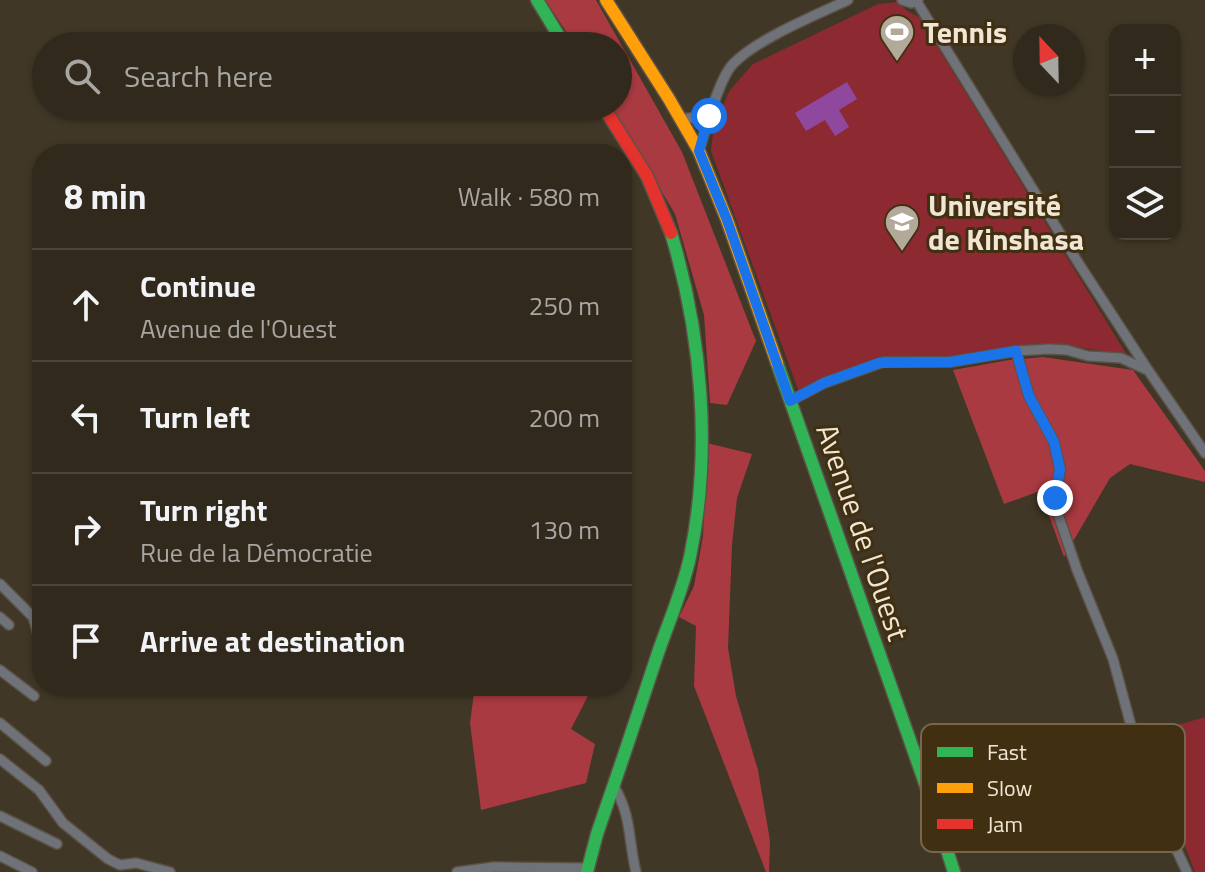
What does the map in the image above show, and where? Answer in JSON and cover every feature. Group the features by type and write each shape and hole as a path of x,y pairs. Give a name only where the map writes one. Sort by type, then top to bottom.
{"street":[{"path":"537,0 556,32"},
{"name":"Avenue de l'Ouest","path":"606,0 626,32"},
{"path":"699,151 709,116 733,64 757,45 848,0"},
{"path":"902,0 908,3 917,1 1079,264 1205,453"},
{"name":"Avenue de l'Ouest","path":"632,42 699,151 727,220 921,772"},
{"path":"680,119 709,116"},
{"path":"612,120 626,144"},
{"path":"457,872 494,867 588,870 597,834 689,561 698,504 700,431 695,334 677,250 659,201 632,154"},
{"path":"790,401 824,383 879,363 950,362 1016,351 1067,350 1088,356 1121,358 1148,370"},
{"path":"1016,351 1029,396 1054,442 1060,469 1055,505 1113,659 1131,724"},
{"path":"0,584 32,616"},
{"path":"0,617 9,625"},
{"path":"0,670 32,694"},
{"path":"0,723 46,761"},
{"path":"0,759 39,790 63,823 108,859 120,865 136,863 170,872"},
{"path":"614,786 629,819 636,872"},
{"path":"0,816 57,844"},
{"name":"Avenue de l'Ouest","path":"948,852 954,872"},
{"path":"1178,852 1187,872"},
{"path":"0,856 32,872"}],"shaded area":[{"path":"545,0 596,0 614,32 567,32"},
{"name":"Université de Kinshasa","path":"898,2 919,17 1127,355 1071,346 1023,345 950,357 886,358 799,392 711,151 714,124 730,90 753,64 878,4"},
{"path":"632,64 682,152 756,341 727,405 710,403 704,315 675,214 619,120 632,120"},
{"path":"847,82 857,99 839,110 849,127 835,136 825,120 806,131 795,113"},
{"path":"1043,357 1133,370 1205,471 1205,482 1130,464 1110,478 1064,557 1040,491 1004,504 953,370"},
{"path":"707,443 752,454 737,498 728,648 736,696 758,770 770,841 769,872 766,872 694,686 696,626 679,617 694,586 703,536"},
{"path":"474,696 588,696 571,729 595,744 586,783 481,810 470,723"},
{"path":"1205,717 1205,872 1195,872 1185,847 1185,724 1181,724"}],"traffic: fast":[{"path":"537,0 556,32"},
{"path":"587,872 597,834 684,581 697,517 701,476 700,394 690,312 671,233"},
{"path":"777,363 921,772"},
{"path":"948,852 954,872"}],"traffic: slow":[{"path":"606,0 626,32"},
{"path":"632,41 699,151 727,220 777,363"}],"traffic: jam":[{"path":"612,120 627,144"},
{"path":"632,152 647,176 671,233"}],"place":[{"name":"Tennis","path":"897,63"},
{"name":"Université de Kinshasa","path":"902,253"}],"route":[{"path":"709,116 699,151 727,220 790,401 816,386 883,362 950,362 1016,351 1032,404 1054,442 1060,469 1055,498"}]}
